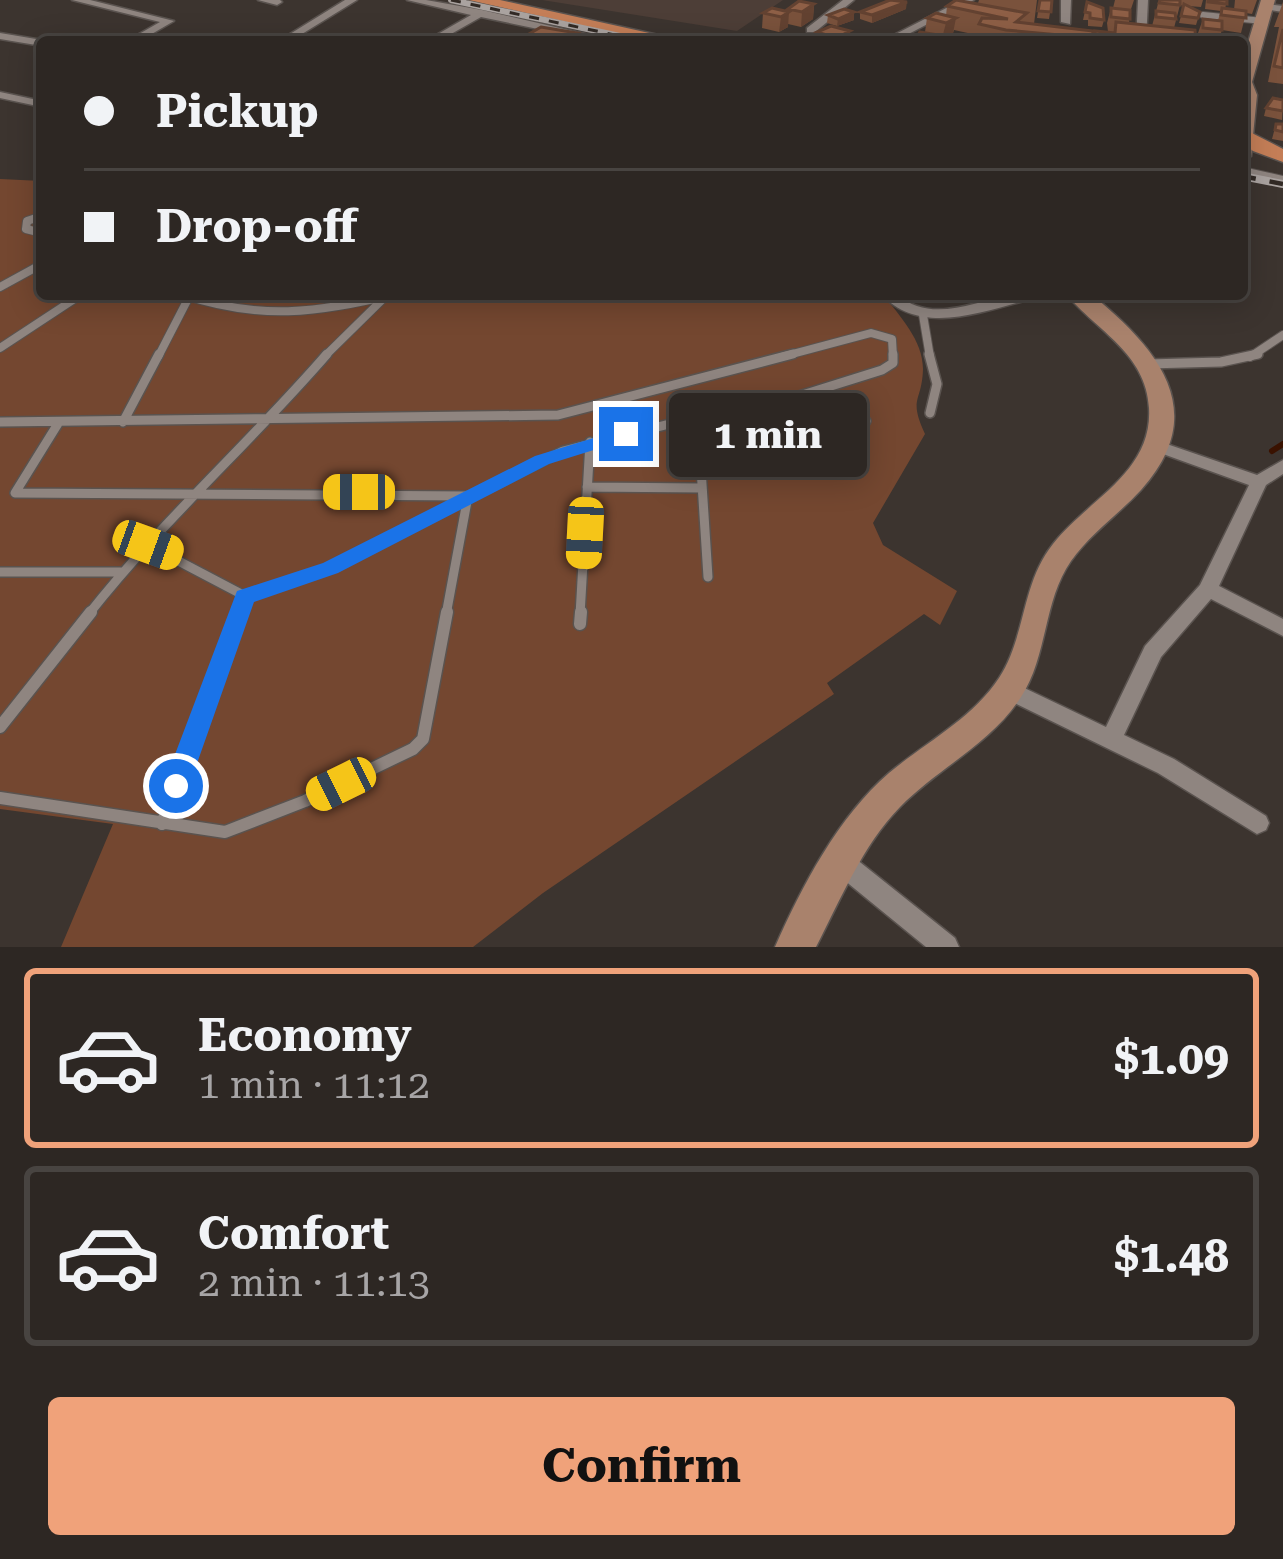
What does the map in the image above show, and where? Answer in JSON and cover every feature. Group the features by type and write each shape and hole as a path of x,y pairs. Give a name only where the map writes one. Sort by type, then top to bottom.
{"main road":[{"path":"480,6 648,36"},
{"path":"1248,151 1283,158"}],"street":[{"path":"77,0 169,21 141,36"},
{"path":"263,0 277,2"},
{"path":"292,36 352,0"},
{"path":"412,0 480,6 589,36"},
{"path":"811,30 849,0"},
{"path":"896,36 969,0"},
{"path":"1066,0 1066,22"},
{"path":"1141,36 1143,0"},
{"path":"1223,0 1270,8 1248,72"},
{"path":"438,36 480,6"},
{"path":"554,36 563,30"},
{"path":"0,36 36,43"},
{"path":"0,94 36,103"},
{"path":"0,116 23,102"},
{"path":"894,300 901,308 923,315 1002,300"},
{"path":"796,947 859,830 886,798 967,732 1008,690 1057,560 1147,464 1158,446 1162,409 1148,364 1084,300"},
{"path":"1158,446 1259,482"},
{"path":"1110,741 1152,652 1208,589 1259,482 1283,466"},
{"path":"1208,589 1283,628"},
{"path":"1008,690 1166,766 1257,824"},
{"path":"842,863 946,947"}],"lane":[{"path":"1203,15 1270,8"},
{"path":"1248,173 1283,180"},
{"path":"0,287 36,267"},
{"path":"0,348 73,300"},
{"path":"123,422 183,300"},
{"path":"196,300 231,312 269,316 362,300"},
{"path":"0,727 122,572 337,343 385,300"},
{"path":"923,315 921,325 939,375 940,391 930,413"},
{"path":"0,422 558,415 871,333 892,339 892,363 882,370 781,402 590,442 468,496 330,568 245,596 221,590 171,554 148,545"},
{"path":"1148,364 1240,359 1272,350 1283,335"},
{"path":"698,421 866,422"},
{"path":"698,421 708,577"},
{"path":"15,494 59,422"},
{"path":"580,625 590,442"},
{"path":"587,487 702,488"},
{"path":"0,496 468,496"},
{"path":"0,798 209,831 242,829 413,749 423,739 468,496"},
{"path":"0,572 122,572"},
{"path":"162,824 245,596"}],"shaded area":[{"path":"542,0 783,0 737,31"},
{"path":"0,179 36,181 36,300 887,300 919,348 923,369 917,406 925,434 873,523 883,545 957,591 940,625 924,614 827,683 834,694 543,893 473,947 61,947 113,824 0,809"}],"building":[{"path":"890,0 907,2 872,15 860,12"},
{"path":"956,0 1027,13 1016,22 1093,31 1092,36 1006,30 979,24 982,18 1008,19 947,6"},
{"path":"1040,0 1052,0 1051,12 1038,11"},
{"path":"799,1 814,4 802,12 788,9"},
{"path":"1087,2 1103,8 1104,20 1090,18 1085,12"},
{"path":"1184,4 1200,12 1198,18 1181,16"},
{"path":"772,8 789,12 781,17 763,13"},
{"path":"1111,8 1130,10 1130,19 1111,17"},
{"path":"1222,8 1246,11 1246,18 1221,15"},
{"path":"844,9 854,12 838,19 828,15"},
{"path":"1156,11 1175,13 1176,19 1156,17"},
{"path":"936,13 956,18 946,23 927,18"},
{"path":"1203,19 1222,21 1222,30 1203,28"},
{"path":"1116,22 1195,30 1196,36 1095,36 1095,31 1115,33"},
{"path":"831,26 850,31 840,36 817,32"},
{"path":"541,27 577,33 571,36 525,36"},
{"path":"1283,29 1283,68 1274,66"},
{"path":"1273,98 1283,100 1283,111 1266,108"}],"waterway":[{"path":"1272,451 1283,444"}],"railway":[{"path":"451,0 620,36"},
{"path":"1248,177 1283,184"}],"route":[{"path":"176,786 245,596 330,568 542,460 626,434"}]}
